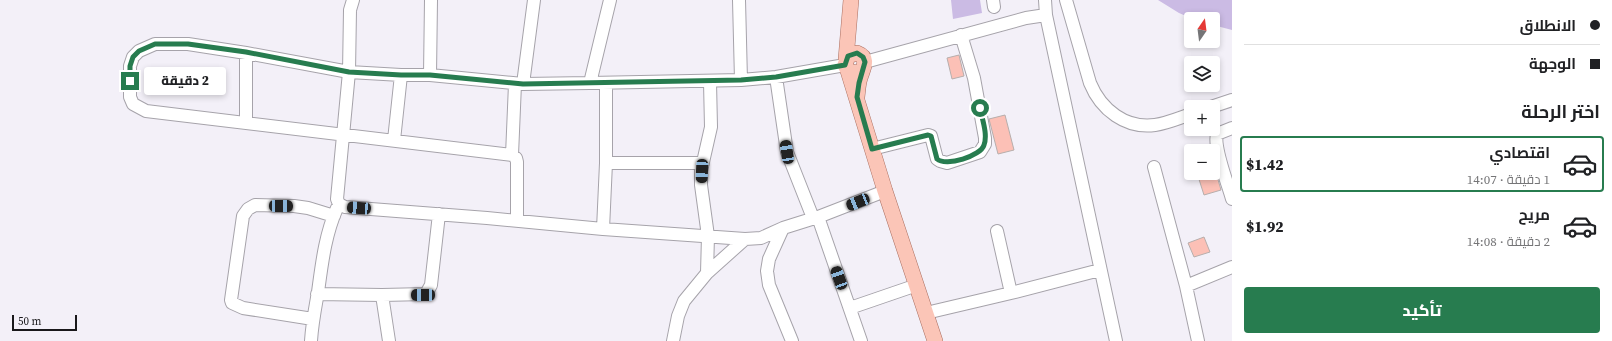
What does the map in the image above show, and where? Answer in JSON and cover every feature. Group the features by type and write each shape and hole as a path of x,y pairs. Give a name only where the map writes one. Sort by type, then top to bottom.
{"main road":[{"path":"851,0 855,64 859,83 857,97 885,191 935,341"},
{"path":"855,64 862,0"}],"street":[{"path":"311,341 324,250 329,226 339,204 337,198 349,72 350,10 353,0"},
{"path":"430,0 430,75"},
{"path":"512,155 519,84 534,0"},
{"path":"590,83 610,0"},
{"path":"739,0 741,80"},
{"path":"1045,0 1046,15 1116,341"},
{"path":"1066,0 1093,92 1104,107 1123,120 1145,125 1164,123 1184,116"},
{"path":"516,221 517,162 516,158 512,155 146,111 133,104 130,97 130,66 133,57 139,51 155,44 188,44 246,52 349,72 430,75 519,84 710,82 776,77 855,64 1026,18 1046,15"},
{"path":"872,149 928,135 931,136 937,159 943,162 955,161 980,152 985,144 985,138 974,78 961,36"},
{"path":"246,52 246,123"},
{"path":"394,140 401,75"},
{"path":"776,77 787,152 815,218 850,308 861,341"},
{"path":"707,273 708,236 701,185 703,163 711,127 710,82"},
{"path":"603,229 606,164 606,83"},
{"path":"1220,104 1232,100"},
{"path":"1232,128 1217,134 1216,137 1218,152 1232,198"},
{"path":"606,164 703,163"},
{"path":"1154,167 1186,286 1198,341"},
{"path":"339,204 345,207 603,229 745,239 760,238 783,228 815,218 885,191"},
{"path":"313,319 243,308 232,303 231,300 243,216 248,209 255,205 294,206 308,208 334,216"},
{"path":"317,294 382,296 426,294 431,285 439,214"},
{"path":"783,228 769,259 767,271 769,284 792,341"},
{"path":"997,231 1011,293"},
{"path":"673,341 678,316 684,301 707,273 745,239"},
{"path":"1186,286 1232,267"},
{"path":"926,312 1011,293 1100,270"},
{"path":"850,308 917,285"},
{"path":"382,296 389,341"}],"shaded area":[{"path":"951,0 980,0 982,13 953,19"},
{"path":"1158,0 1232,0 1232,30 1220,27 1220,12 1184,12 1184,15"}],"building":[{"path":"959,55 964,76 952,79 947,58"},
{"path":"1005,115 1014,150 998,154 989,119"},
{"path":"1199,180 1218,180 1221,190 1204,195"},
{"path":"1204,237 1210,252 1194,257 1188,243"}],"route":[{"path":"130,81 130,66 133,57 139,51 155,44 188,44 246,52 349,72 430,75 523,84 710,82 776,77 845,65 846,59 850,54 857,53 863,57 865,66 859,83 857,97 872,149 928,135 931,136 937,159 947,163 977,154 983,148 985,138 980,108"}]}
